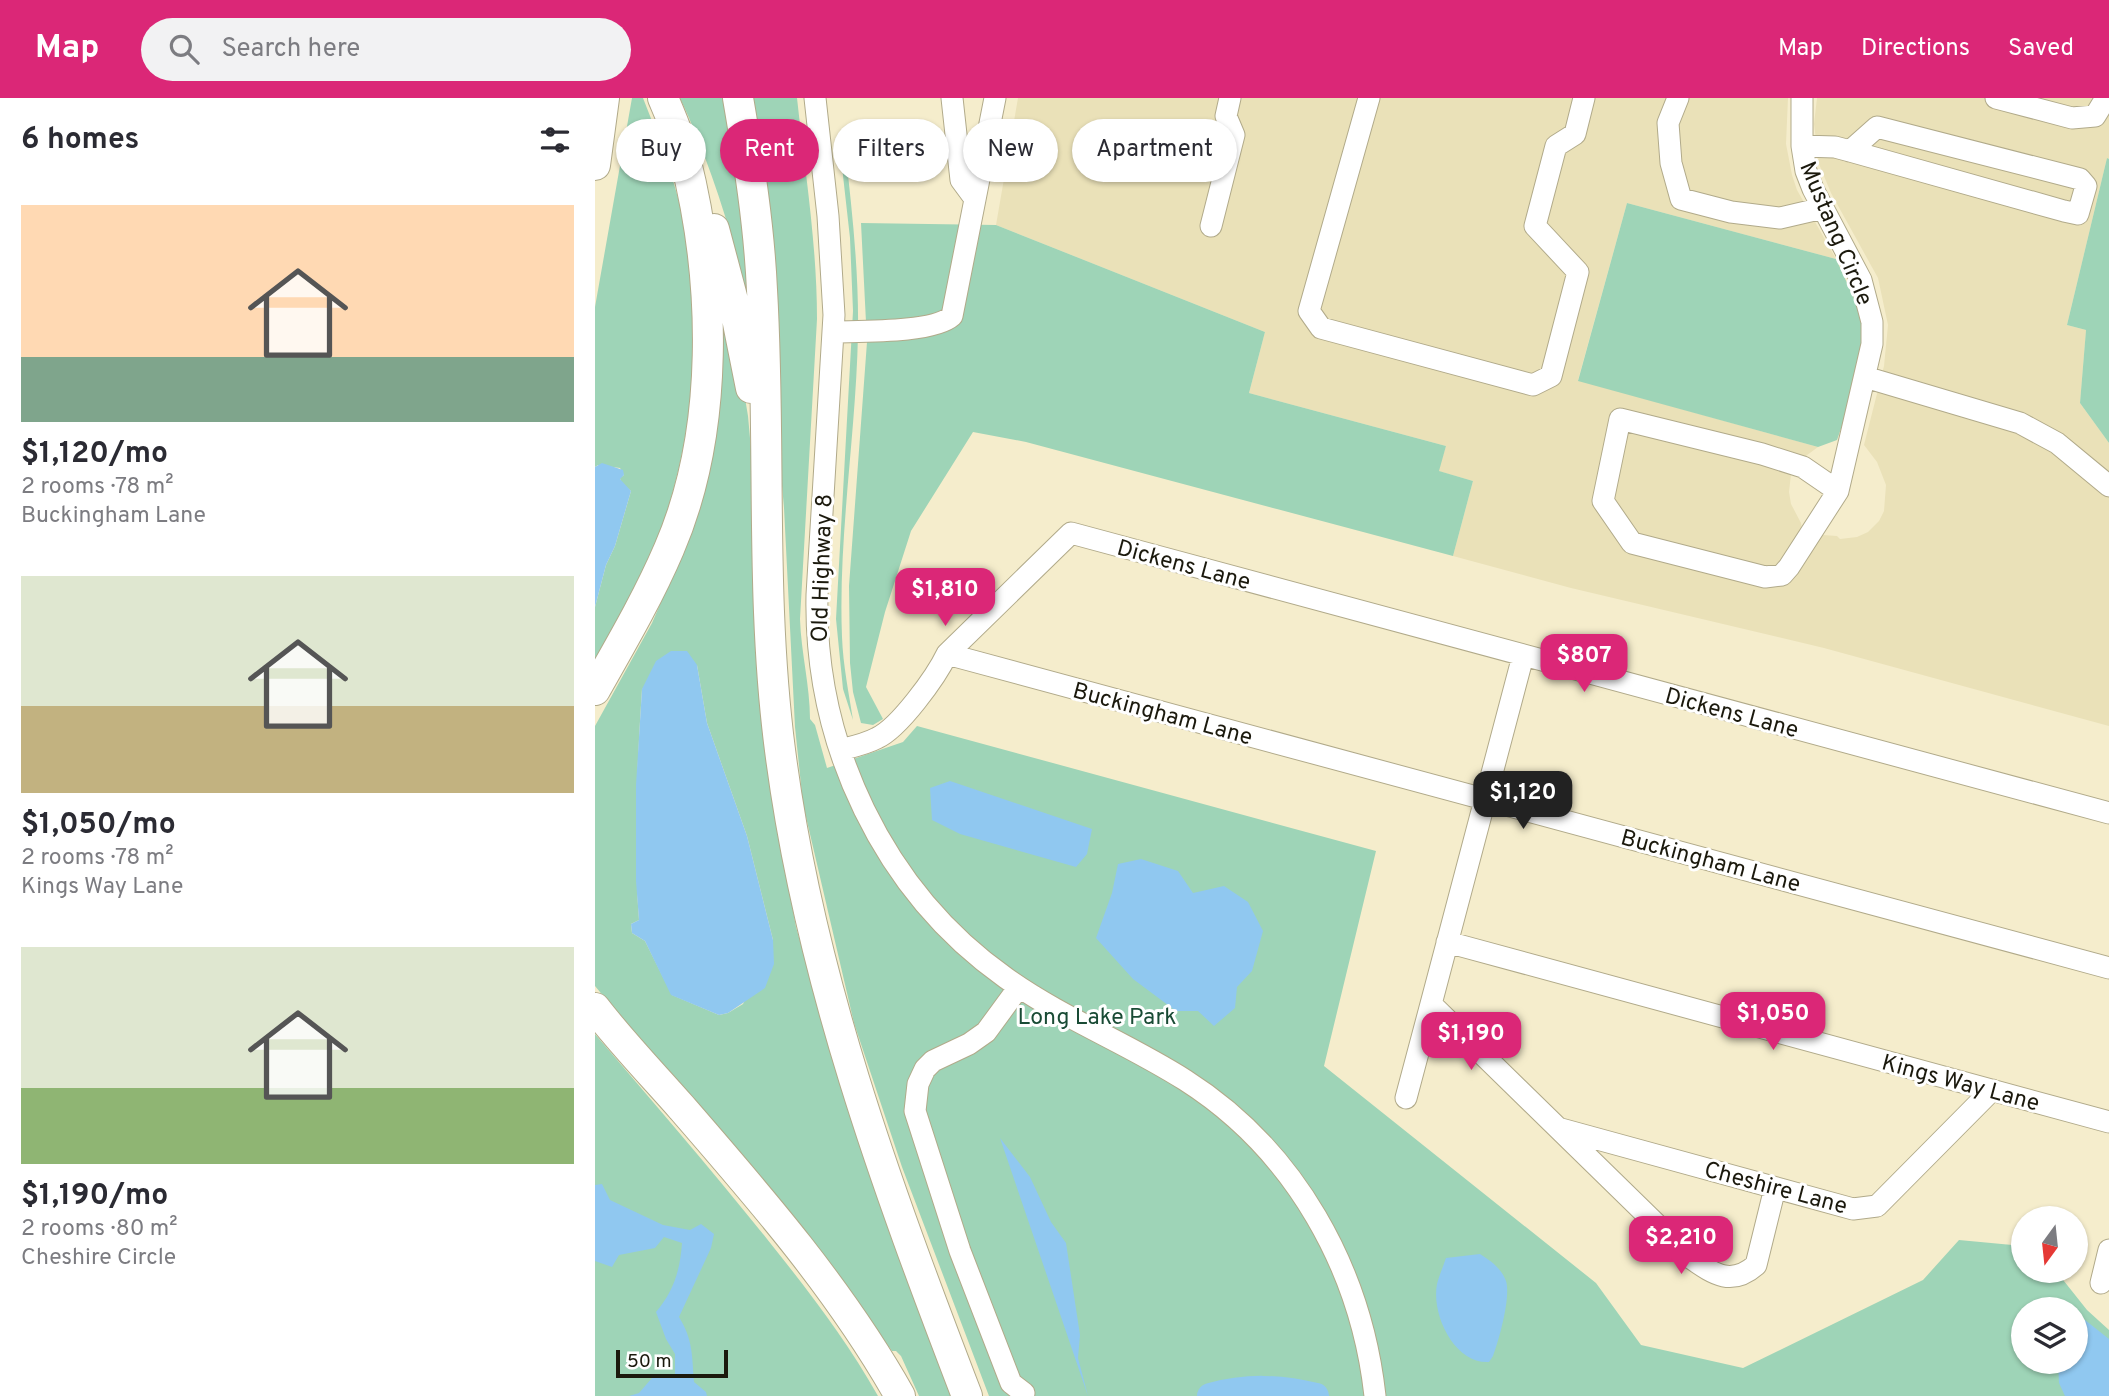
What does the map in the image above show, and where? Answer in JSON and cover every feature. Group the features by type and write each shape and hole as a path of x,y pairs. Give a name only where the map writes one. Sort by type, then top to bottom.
{"highway":[{"path":"595,165 604,98"},
{"path":"738,98 750,166 762,288 766,552"},
{"path":"667,108 701,190 736,308 757,429 771,668 780,750 793,839 811,927 859,1101 967,1396"},
{"path":"595,690 645,600 670,548 691,484 700,436 708,341 705,281 694,198 684,155 667,108"},
{"path":"595,1008 827,1282 861,1330 900,1396"}],"street":[{"name":"Old Highway 8","path":"815,98 831,248 833,332 817,618 823,685 840,750 863,808 906,879 927,906 963,943 1019,987 1186,1081 1241,1124 1284,1170 1300,1190 1328,1236 1343,1269 1369,1349 1375,1396"},
{"path":"952,98 961,180 975,199"},
{"path":"833,332 928,327 945,322 952,316 995,98"},
{"path":"1210,226 1234,135 1226,116 1230,98"},
{"path":"1369,98 1309,311 1321,328 1533,385 1551,376 1578,272 1535,226 1556,146 1575,134 1584,98"},
{"path":"1678,98 1668,123 1671,163 1681,200 1731,212 1780,218 1823,208"},
{"name":"Mustang Circle","path":"1802,98 1802,146 1806,171 1861,280 1872,322 1872,344 1838,491 1789,567 1782,575 1765,577 1632,543 1603,501 1620,419 1762,454 1803,467 1838,491"},
{"path":"1996,98 2083,119 2095,116 2106,98"},
{"path":"1802,146 1835,147 2078,214 2086,186 2080,179 1877,128 1850,151"},
{"path":"1865,377 2020,423 2057,443 2109,486"},
{"name":"Dickens Lane","path":"947,654 1071,533 2109,813"},
{"path":"840,750 879,738 890,730 936,676 947,654"},
{"name":"Buckingham Lane","path":"947,654 2109,968"},
{"path":"1406,1098 1523,656"},
{"name":"Kings Way Lane","path":"1447,942 2109,1122"},
{"path":"1019,987 986,1032 969,1044 945,1054 925,1069 918,1084 915,1111 965,1263 1011,1383 1024,1393"},
{"path":"1431,1004 1692,1259 1713,1273 1732,1278 1748,1272 1756,1265 1775,1188"},
{"name":"Cheshire Lane","path":"1559,1129 1853,1209 1877,1206 1992,1090"},
{"path":"2101,1283 2109,1250"}],"shaded area":[{"path":"1018,98 1788,98 1786,144 1792,175 1797,190 1836,259 1627,203 1578,380 1818,447 1799,461 1791,474 1791,504 1802,529 1819,537 1837,536 1840,539 1857,537 1868,532 1884,511 1886,485 1877,462 1864,445 1884,366 1888,325 1878,278 1831,193 1819,164 1814,124 1817,98 2109,98 2109,159 2107,158 2067,325 2086,330 2080,403 2109,443 2109,726 1824,648 1571,588 1453,556 1473,481 1438,471 1446,446 1249,393 1265,332 996,225 1003,182 1058,182 1058,119 1014,119"}],"green space":[{"path":"632,98 643,98 651,119 628,119"},
{"path":"680,98 733,98 735,119 720,119 720,182 741,182 754,328 740,269 706,160 706,119 689,119"},
{"name":"Long Lake Park","path":"748,98 797,98 800,119 750,119"},
{"path":"2107,158 2109,443 2080,403 2086,330 2067,325"},
{"path":"617,182 673,182 686,241 694,329 688,416 681,459 656,543 595,667 595,607 631,491 621,483 620,478 624,475 620,468 598,465 595,467 595,307"},
{"name":"Long Lake Park","path":"755,182 807,182 817,319 800,619 810,719 815,725 827,768 903,742 917,726 1376,851 1324,1066 1596,1283 1641,1345 1743,1368 1923,1280 1959,1240 2011,1245 2011,1283 2066,1283 2077,1297 2011,1297 2011,1374 2088,1374 2088,1311 2109,1330 2109,1396 989,1396 902,1167 854,1023 803,804 795,727 784,508"},
{"path":"844,182 848,182 858,311 857,372 841,599 844,658 853,720 843,689 836,619 853,311 850,238"},
{"path":"1627,203 1836,259 1859,309 1865,333 1837,440 1818,447 1578,381"},
{"path":"861,223 996,225 1265,332 1249,393 1446,446 1439,471 1473,481 1453,556 1026,442 973,432 911,531 885,612 866,687 883,719 873,725 861,723 853,692 850,663 849,586 867,342"},
{"path":"730,308 748,416 774,807 796,927 827,1035 955,1396 919,1396 901,1356 892,1351 861,1309 595,986 595,726 652,623 681,556 721,309","holes":["697,665 707,723 747,836 773,940 743,1004 719,1015 672,995 645,941 632,933 631,924 639,920 636,833 642,689"]},
{"path":"595,1034 725,1187 797,1277 839,1334 878,1396 595,1396"}],"water":[{"path":"602,463 623,470 624,475 620,479 631,491 595,607 595,467"},
{"path":"671,651 687,651 697,665 707,723 747,836 773,940 774,964 765,988 728,1013 719,1015 671,995 645,941 632,933 631,924 639,920 636,881 636,785 642,689 656,661"},
{"path":"950,781 1092,829 1087,854 1076,867 960,834 932,820 930,788"},
{"path":"1141,859 1178,871 1193,893 1224,886 1248,902 1263,931 1252,971 1237,987 1235,1008 1214,1026 1198,1011 1176,1011 1133,979 1096,938 1112,893 1118,864"},
{"path":"1000,1138 1030,1177 1051,1222 1066,1243 1080,1335 1078,1358 1088,1396"},
{"path":"602,1184 610,1200 663,1225 690,1230 701,1224 714,1234 711,1248 679,1317 689,1341 694,1382 707,1396 629,1396 639,1393 652,1378 675,1377 675,1354 656,1312 675,1280 682,1243 664,1237 655,1248 619,1255 612,1267 595,1261 595,1185"},
{"path":"1480,1254 1492,1262 1504,1276 1507,1288 1501,1329 1489,1362 1466,1355 1456,1346 1442,1323 1436,1296 1446,1258"},
{"path":"2088,1322 2109,1339 2109,1396 2065,1396 2059,1383 2059,1374 2088,1374"}],"waterway":[{"path":"1210,1396 1263,1389 1316,1396"}]}
